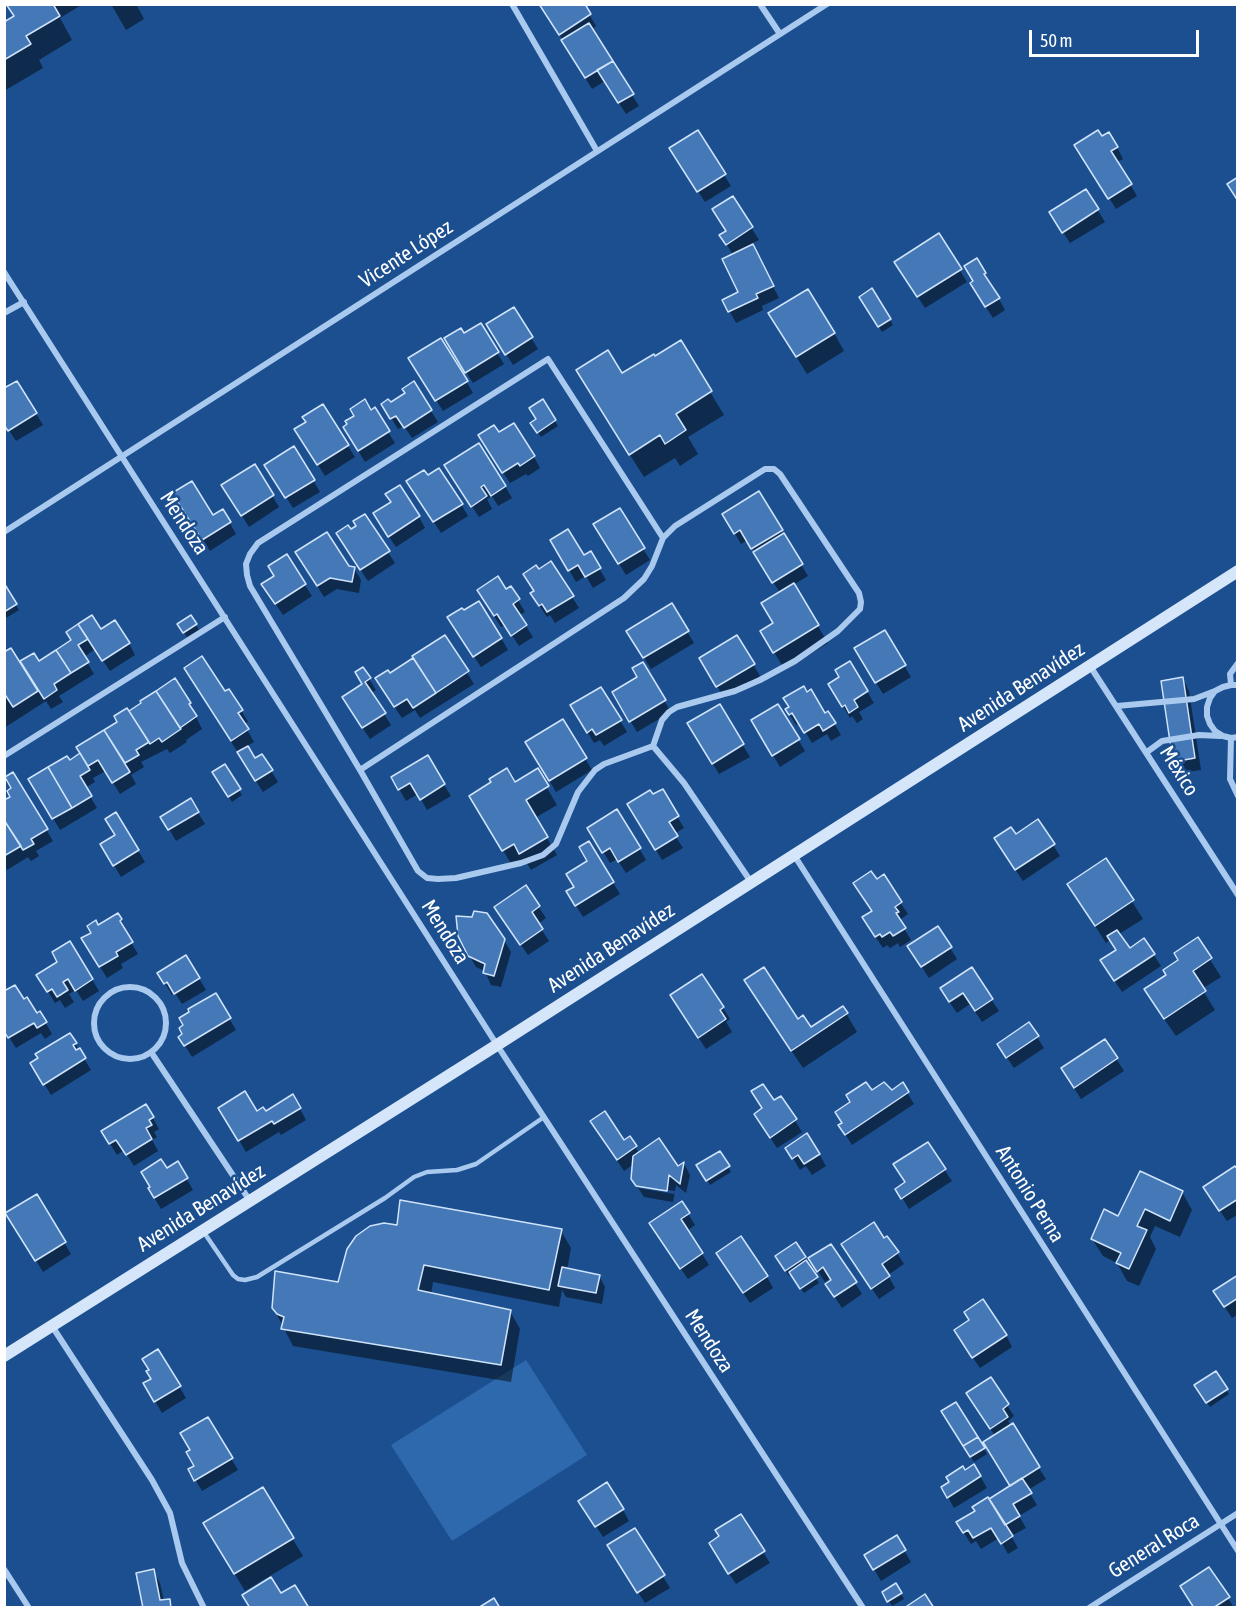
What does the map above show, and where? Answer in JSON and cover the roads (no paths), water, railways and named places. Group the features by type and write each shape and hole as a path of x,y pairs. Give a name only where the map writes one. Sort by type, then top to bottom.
{"main road":[{"name":"Avenida Benavídez","path":"4,1356 497,1045 1238,571"}],"street":[{"path":"512,4 597,151"},
{"path":"760,4 780,34"},
{"name":"Vicente López","path":"4,532 827,4"},
{"name":"Mendoza","path":"4,272 497,1045 863,1608"},
{"path":"4,313 24,302"},
{"path":"653,746 604,764 595,770 579,792 555,844 543,855 521,863 456,878 427,878 418,871 250,586 246,564 258,543 548,359 663,538"},
{"path":"360,770 624,598 644,579 663,538 675,526 765,470 774,470 780,474 859,593 860,609 846,624 795,661 760,680 735,691 677,707 669,712 662,720 653,746"},
{"path":"4,756 225,617"},
{"path":"1117,706 1194,699 1234,685 1230,674 1238,663"},
{"name":"México","path":"1090,666 1238,895"},
{"path":"1215,691 1207,707 1207,716 1215,731 1223,736"},
{"path":"1147,752 1162,741 1199,735 1234,738 1230,779 1238,796"},
{"path":"653,746 684,783 751,882"},
{"name":"Antonio Perna","path":"794,855 1238,1551"},
{"path":"133,987 145,991 159,1003 166,1019 165,1032 160,1043 151,1052 130,1059 108,1052 100,1044 93,1022 101,1001 109,993 121,988 133,987"},
{"path":"151,1052 250,1201"},
{"path":"52,1325 171,1513 182,1563 204,1608"},
{"name":"General Roca","path":"1089,1608 1238,1513"},
{"path":"4,1569 29,1608"}],"lane":[{"path":"203,1230 233,1275 245,1280 257,1277 385,1198 414,1177 427,1172 457,1170 476,1164 544,1117"}]}
